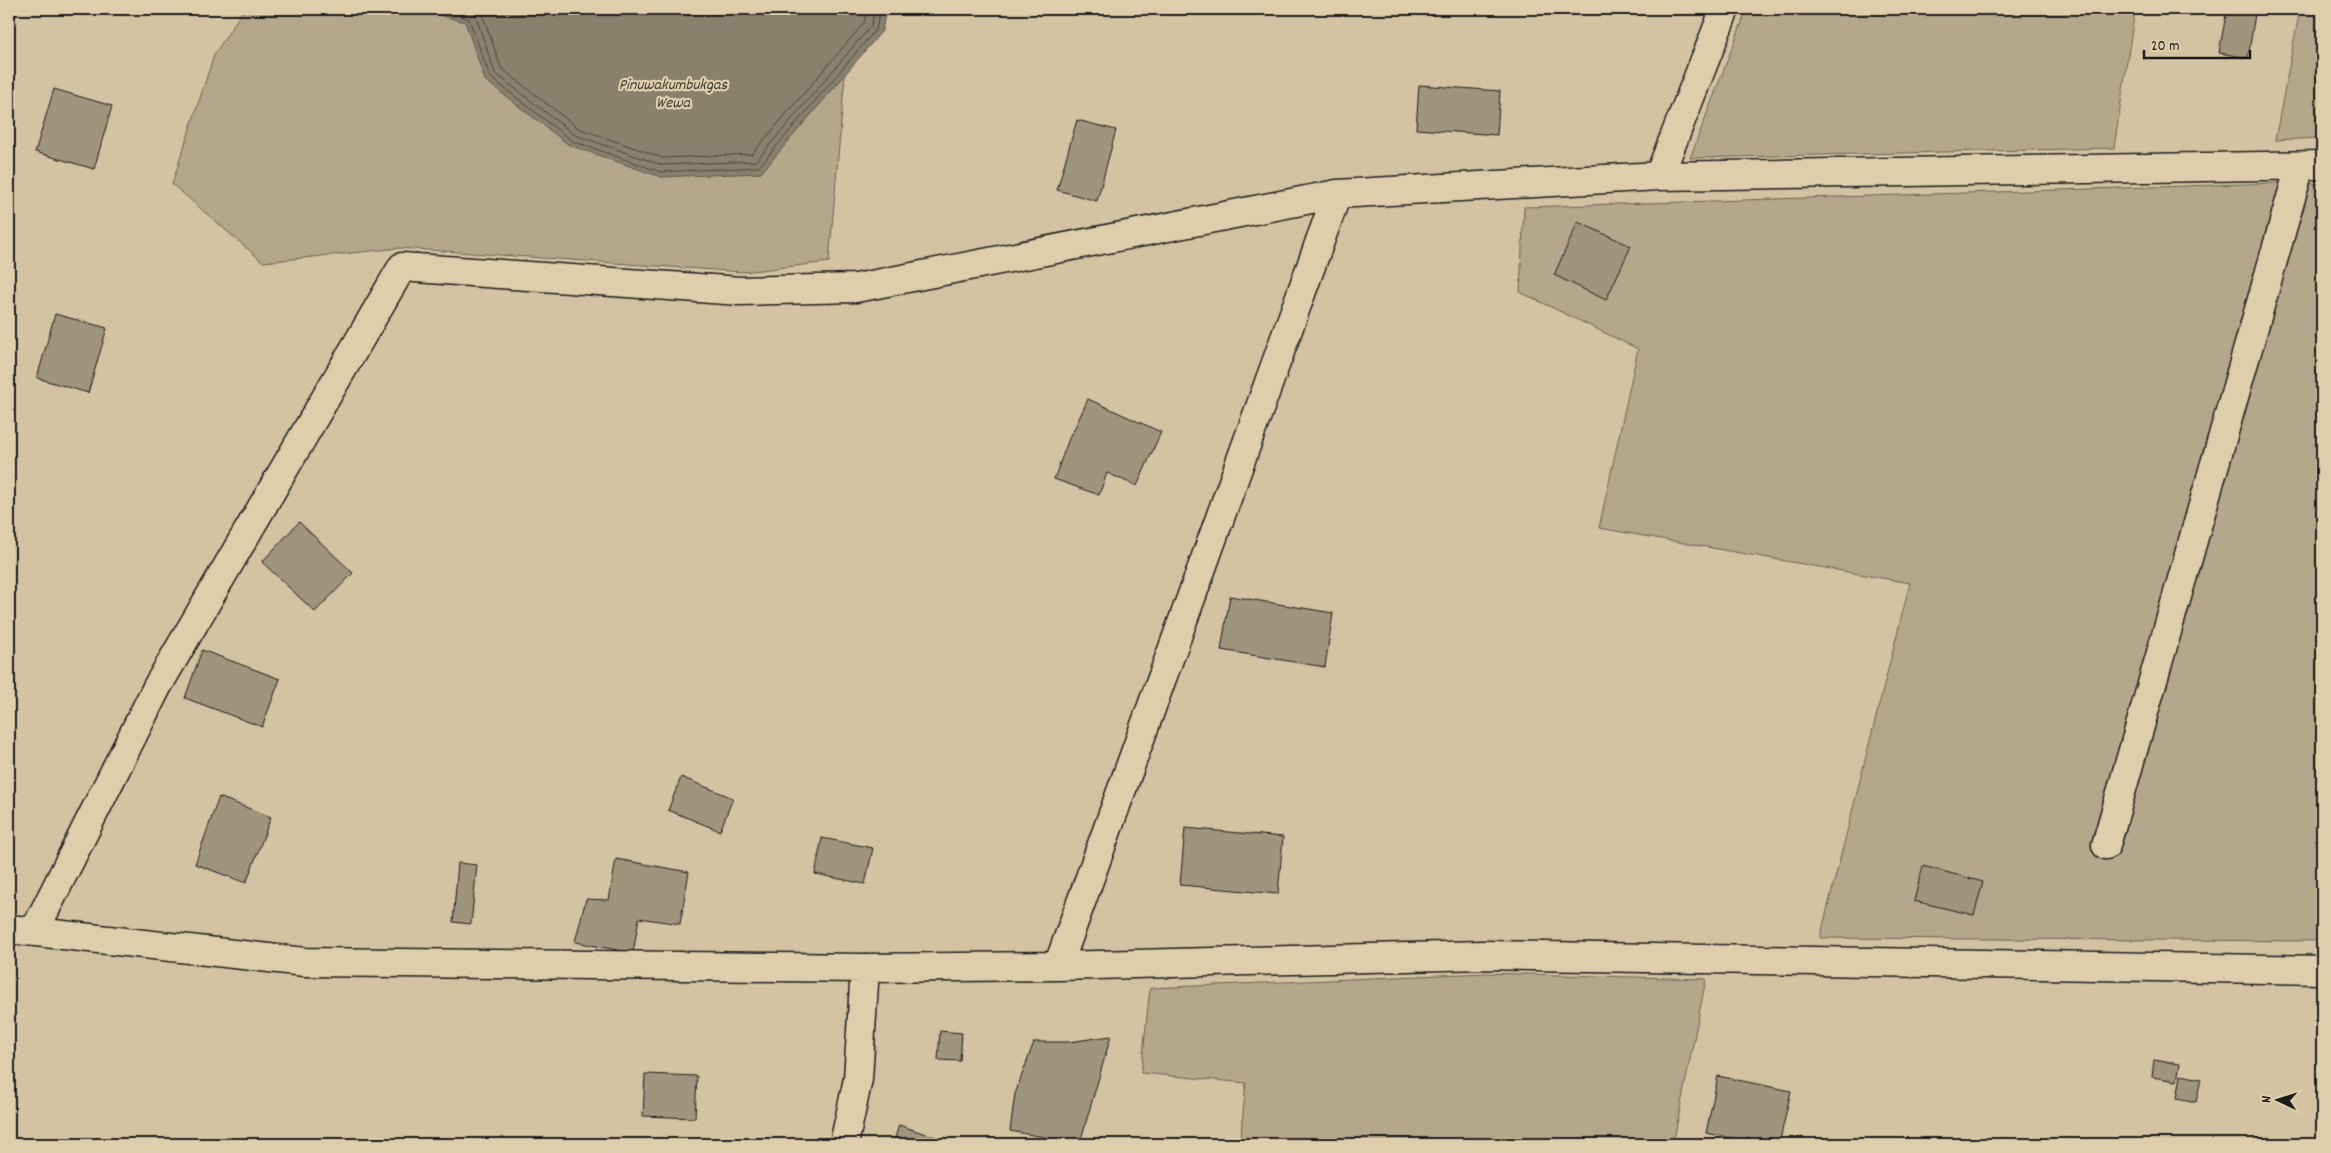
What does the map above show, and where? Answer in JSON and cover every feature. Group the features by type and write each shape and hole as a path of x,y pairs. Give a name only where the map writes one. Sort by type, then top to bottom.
{"street":[{"path":"1659,176 1725,9"},
{"path":"2106,845 2311,165 1659,176 1337,194 856,288 740,291 402,267 157,686 21,931 305,962 865,968 1058,966 1483,955 2322,970"},
{"path":"1058,966 1337,194"},
{"path":"844,1144 858,1079 865,968"}],"shaded area":[{"path":"244,9 416,9 466,22 485,80 569,145 761,173 845,75 829,262 743,272 400,248 263,262 172,184 214,55"},
{"path":"1747,9 2135,9 2114,148 1690,158"},
{"path":"2300,9 2322,9 2322,138 2275,140"},
{"path":"2278,183 2322,184 2322,941 1820,938 1910,583 1599,528 1638,349 1520,292 1524,207"},
{"path":"1485,973 1706,979 1673,1144 1240,1144 1246,1083 1141,1073 1150,988"}],"water":[{"name":"Pinuwakumbukgas Wewa","path":"417,9 886,9 882,31 761,173 661,177 569,145 485,80 465,22"}],"building":[{"path":"2227,9 2255,14 2248,58 2219,53"},
{"path":"1419,85 1500,91 1497,135 1416,129"},
{"path":"54,89 112,106 94,169 35,152"},
{"path":"1077,120 1116,130 1097,201 1057,190"},
{"path":"1578,222 1631,246 1606,300 1554,275"},
{"path":"55,314 107,328 88,393 37,378"},
{"path":"1088,399 1161,432 1137,486 1107,473 1099,495 1054,479 1071,433"},
{"path":"9,473 17,479 9,491"},
{"path":"299,522 353,573 315,612 262,562"},
{"path":"1230,596 1333,613 1325,667 1221,650"},
{"path":"202,650 280,679 262,727 185,698"},
{"path":"681,777 733,798 720,831 668,810"},
{"path":"219,797 271,817 246,883 195,864"},
{"path":"1185,828 1283,837 1278,894 1180,885"},
{"path":"822,838 873,848 865,884 815,874"},
{"path":"616,859 689,872 680,924 639,918 633,953 575,942 586,899 609,900"},
{"path":"458,863 477,865 471,924 453,922"},
{"path":"1923,866 1983,882 1974,915 1914,901"},
{"path":"940,1031 962,1033 960,1061 938,1060"},
{"path":"1111,1036 1081,1139 1055,1139 1010,1131 1015,1094 1034,1042 1069,1042"},
{"path":"2154,1060 2180,1064 2177,1081 2152,1077"},
{"path":"645,1074 697,1076 695,1118 643,1116"},
{"path":"2181,1075 2201,1079 2196,1102 2177,1098"},
{"path":"1718,1076 1791,1091 1779,1144 1762,1144 1706,1133"},
{"path":"899,1125 956,1144 893,1144"}]}
